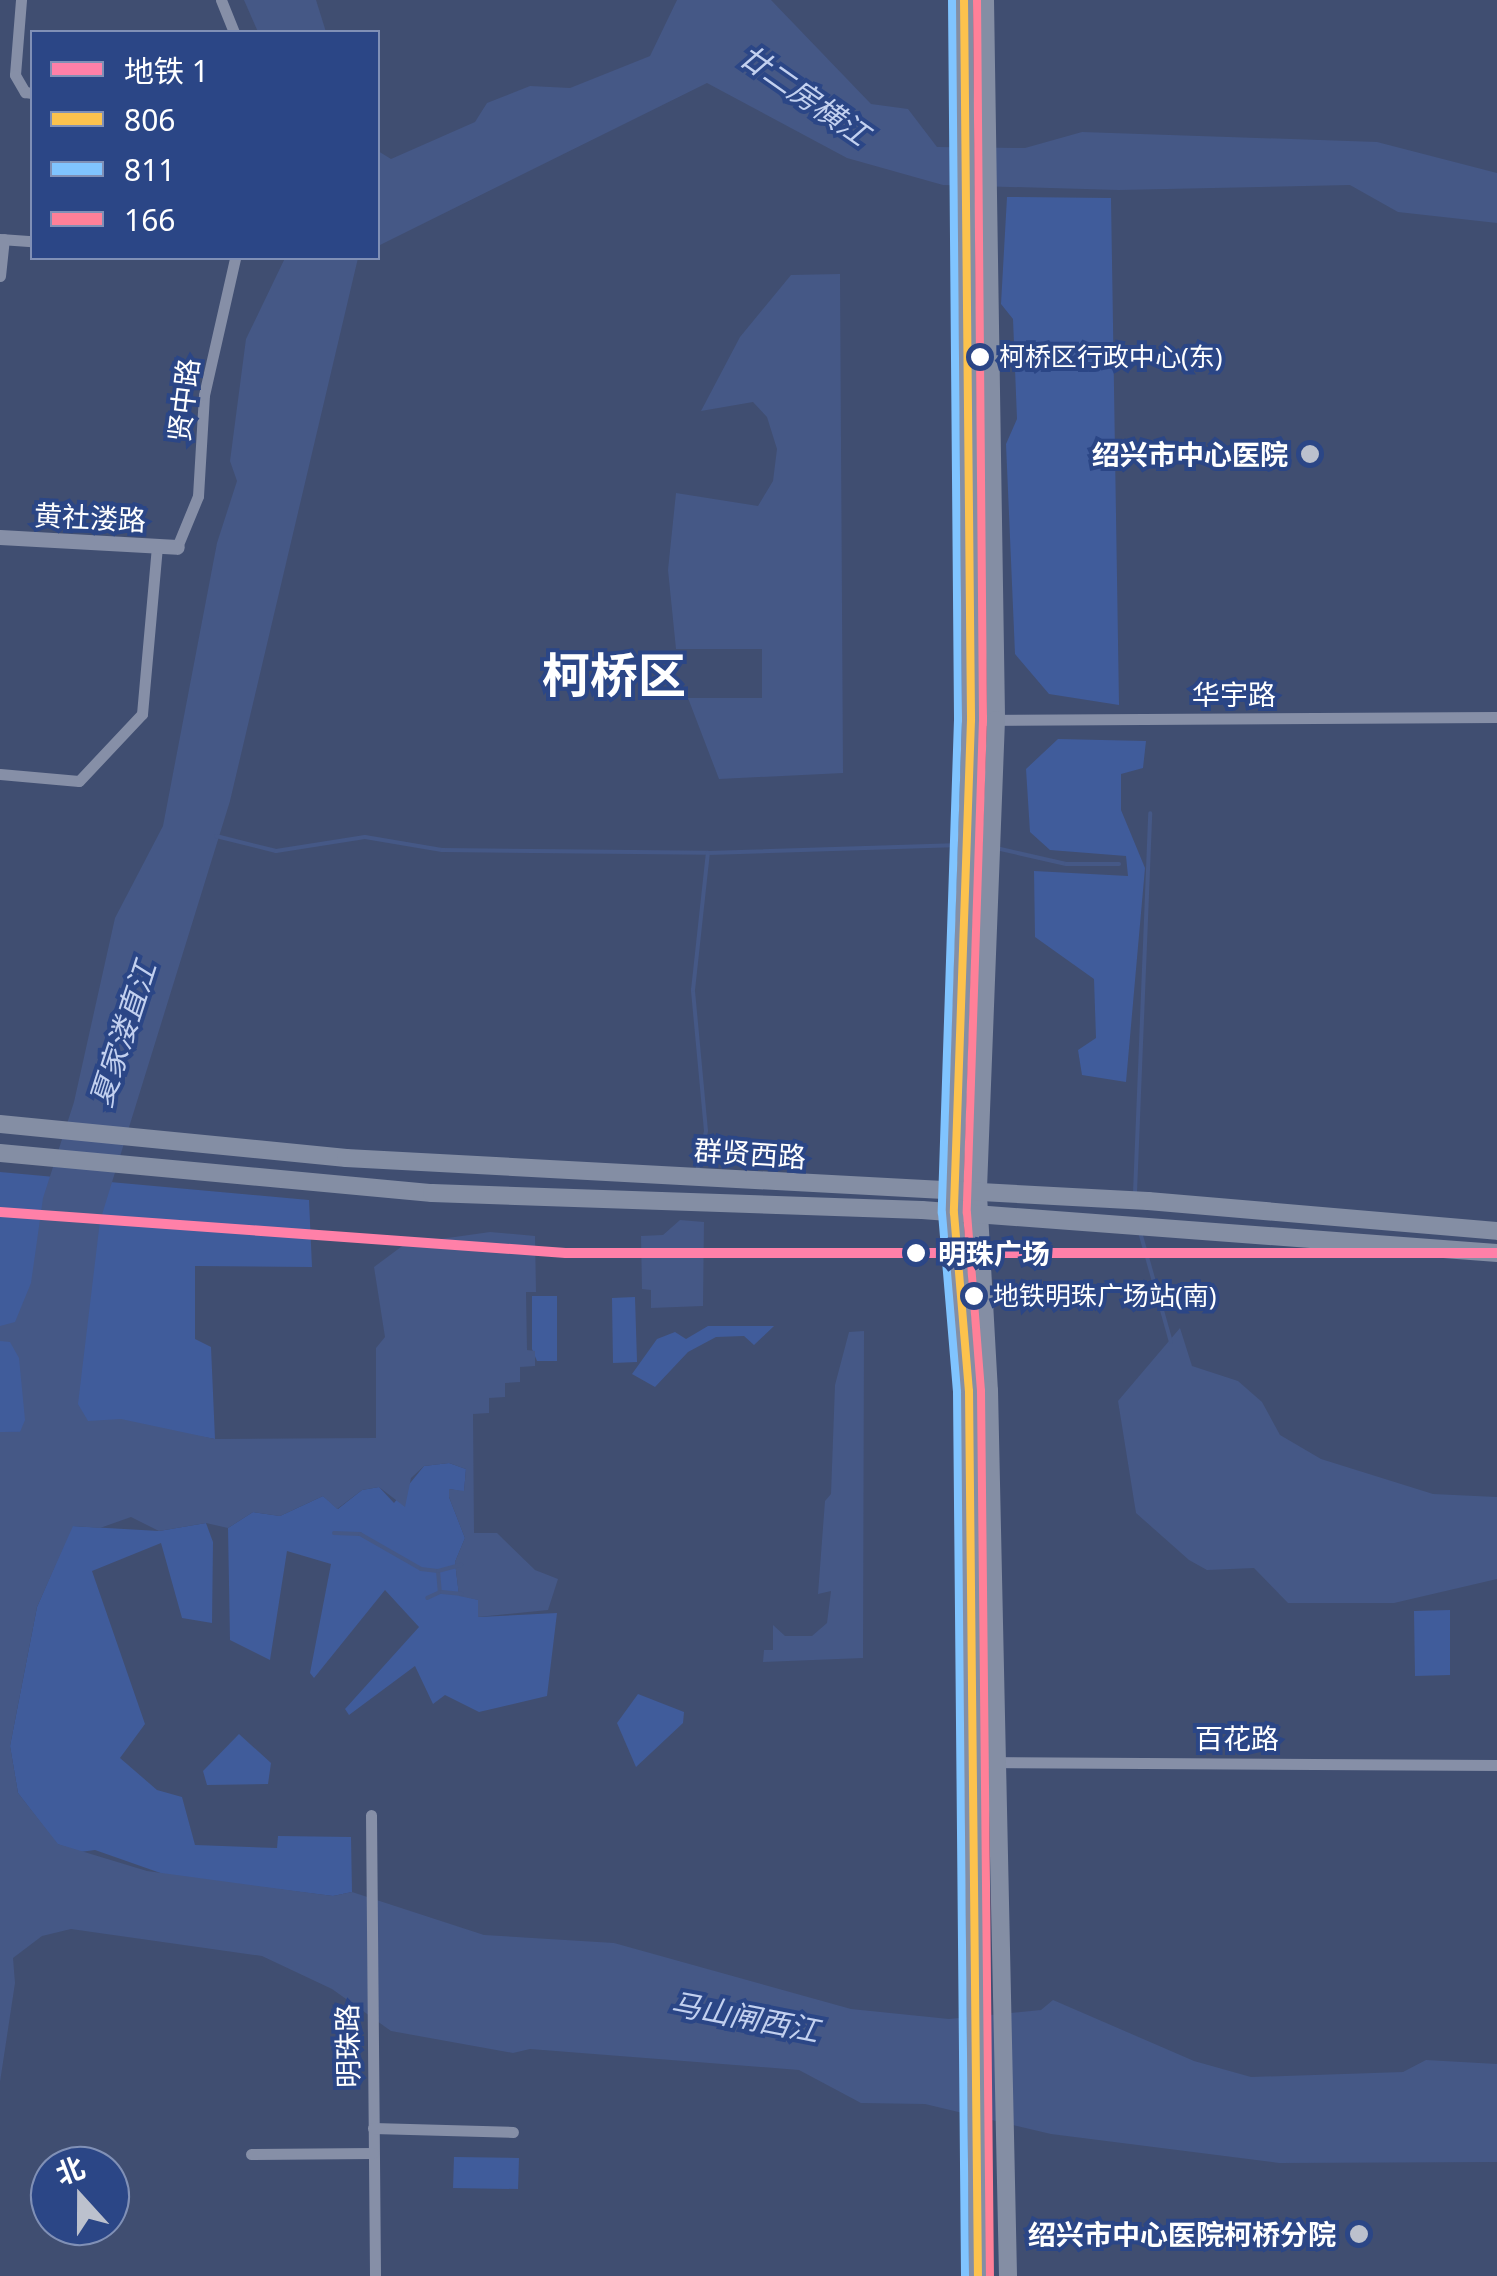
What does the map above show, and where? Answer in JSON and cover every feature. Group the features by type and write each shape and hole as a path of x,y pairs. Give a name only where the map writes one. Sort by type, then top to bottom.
{"main road":[{"path":"964,0 971,720 954,1204 969,1392 978,1762 978,2276"},
{"path":"985,0 996,720 978,1205 999,1762 1008,2276"},
{"name":"群贤西路","path":"0,1124 346,1158 716,1178 954,1204"},
{"name":"群贤西路","path":"0,1153 432,1193 709,1202 978,1205 1148,1201 1497,1232"},
{"name":"群贤西路","path":"978,1205 1120,1224 1497,1253"}],"street":[{"path":"21,0 15,75 24,92 30,93"},
{"path":"221,0 233,30"},
{"path":"0,276 2,239 30,241"},
{"name":"贤中路","path":"176,547 198,496 204,394 236,260"},
{"name":"黄社溇路","path":"0,536 176,547"},
{"path":"0,774 78,781 142,714 157,546"},
{"name":"华宇路","path":"971,720 1497,717"},
{"name":"百花路","path":"978,1762 1497,1765"},
{"name":"明珠路","path":"370,1815 375,2276"},
{"path":"373,2128 514,2132"},
{"path":"251,2154 373,2153"}],"shaded area":[{"path":"1007,197 1111,198 1119,705 1049,694 1015,654 1006,444 1017,419 1013,319 1001,304"},
{"path":"1058,739 1146,741 1143,768 1121,774 1121,810 1145,868 1126,1082 1082,1075 1078,1050 1096,1038 1094,979 1035,937 1034,871 1128,876 1126,856 1050,850 1030,832 1026,769"},
{"path":"0,1172 309,1200 312,1267 195,1266 195,1339 211,1347 215,1439 170,1431 0,1432"},
{"path":"532,1296 557,1296 557,1361 537,1361 532,1349"},
{"path":"635,1297 637,1362 613,1363 612,1298"},
{"path":"708,1326 774,1326 754,1345 744,1336 716,1337 688,1352 655,1387 632,1374 657,1339 675,1332 686,1339"},
{"path":"449,1463 466,1469 464,1492 450,1489 449,1497 465,1538 455,1562 459,1595 479,1600 479,1617 557,1613 547,1696 479,1712 445,1695 433,1704 415,1666 349,1715 345,1709 419,1627 385,1590 314,1678 310,1673 331,1564 287,1551 270,1660 230,1640 228,1528 253,1512 280,1516 323,1496 338,1509 362,1490 379,1487 394,1503 424,1466"},
{"path":"206,1523 213,1542 212,1623 182,1618 161,1543 92,1571 145,1724 120,1758 157,1790 182,1797 195,1845 277,1848 278,1836 351,1837 352,1892 333,1896 169,1876 95,1850 80,1852 57,1844 18,1793 10,1746 37,1607 72,1526 159,1531"},
{"path":"1450,1610 1450,1675 1415,1676 1414,1611"},
{"path":"638,1694 684,1712 683,1723 636,1767 617,1723"},
{"path":"239,1734 271,1763 268,1784 207,1785 203,1771"},
{"path":"454,2157 519,2158 518,2189 453,2188"}],"water":[{"path":"244,0 316,0 325,30 257,30"},
{"name":"廿二房横江","path":"677,0 771,0 871,104 908,109 937,147 1025,148 1082,132 1377,142 1497,173 1497,223 1398,212 1350,185 1119,190 943,185 847,158 707,83 380,245 380,152 391,159 475,122 487,103 530,86 570,88 650,56"},
{"path":"284,260 358,260 230,801 100,1221 78,1404 88,1421 121,1419 215,1439 376,1438 376,1348 385,1337 374,1267 405,1244 490,1232 535,1236 536,1292 526,1292 527,1350 535,1351 535,1366 520,1367 520,1382 505,1383 505,1397 489,1398 489,1413 473,1414 474,1533 497,1533 535,1570 558,1579 548,1610 478,1617 478,1600 459,1596 455,1562 465,1538 449,1497 449,1489 464,1491 466,1469 449,1463 424,1466 411,1478 405,1507 379,1487 362,1490 337,1509 323,1496 280,1516 253,1512 228,1528 206,1523 159,1531 131,1517 100,1528 73,1526 37,1607 10,1746 18,1793 58,1844 147,1871 333,1896 352,1892 484,1935 614,1943 851,2009 949,2019 1041,2010 1053,2000 1194,2061 1251,2077 1403,2072 1426,2060 1497,2064 1497,2162 1279,2163 1051,2134 925,2104 861,2103 799,2070 530,2049 513,2053 391,2031 332,1989 262,1956 71,1929 42,1936 13,1958 15,1983 0,2082 0,1432 20,1432 25,1420 19,1358 10,1342 0,1341 0,1326 15,1322 31,1283 43,1198 74,1102 115,918 163,826 217,543 237,481 230,461 246,339"},
{"path":"840,274 843,773 719,779 688,698 762,698 762,649 676,649 668,570 676,493 758,506 773,481 777,449 767,417 753,402 701,411 740,337 791,275"},
{"path":"680,1220 704,1222 703,1306 651,1308 651,1290 642,1289 641,1236 663,1235"},
{"path":"1180,1328 1192,1366 1238,1381 1262,1402 1280,1435 1321,1459 1433,1494 1497,1497 1497,1579 1394,1603 1288,1603 1254,1568 1207,1570 1189,1560 1136,1513 1118,1401"},
{"path":"864,1331 863,1658 763,1662 764,1650 773,1650 773,1625 785,1636 812,1636 827,1623 831,1591 818,1594 825,1501 831,1494 835,1385 849,1332"}],"waterway":[{"path":"1135,1193 1150,813"},
{"path":"216,836 276,851 365,837 442,850 708,853 961,845"},
{"path":"996,848 1066,864 1119,864"},
{"path":"697,1171 706,1131 693,990 708,853"},
{"path":"1140,1232 1171,1342"},
{"path":"334,1533 360,1534 421,1569 438,1571 440,1592 427,1598"},
{"path":"438,1571 461,1565"},
{"path":"442,1592 462,1594"}],"metro line":[{"name":"1","path":"0,1212 566,1253 1497,1253"}],"transit line":[{"name":"811","path":"952,0 958,720 942,1213 957,1392 965,2276"},
{"name":"806","path":"964,0 971,720 954,1213 969,1391 978,2276"},
{"name":"166","path":"977,0 983,720 967,1213 981,1391 990,2276"}],"place":[{"name":"柯桥区行政中心(东)","path":"980,357"},
{"name":"绍兴市中心医院","path":"1310,454"},
{"name":"明珠广场","path":"916,1253"},
{"name":"地铁明珠广场站(南)","path":"974,1296"},
{"name":"绍兴市中心医院柯桥分院","path":"1359,2234"}],"district":[{"name":"柯桥区","path":"614,675"}],"water label":[{"name":"夏家溇直江","path":"123,1034"},
{"name":"马山闸西江","path":"745,2017"}]}
